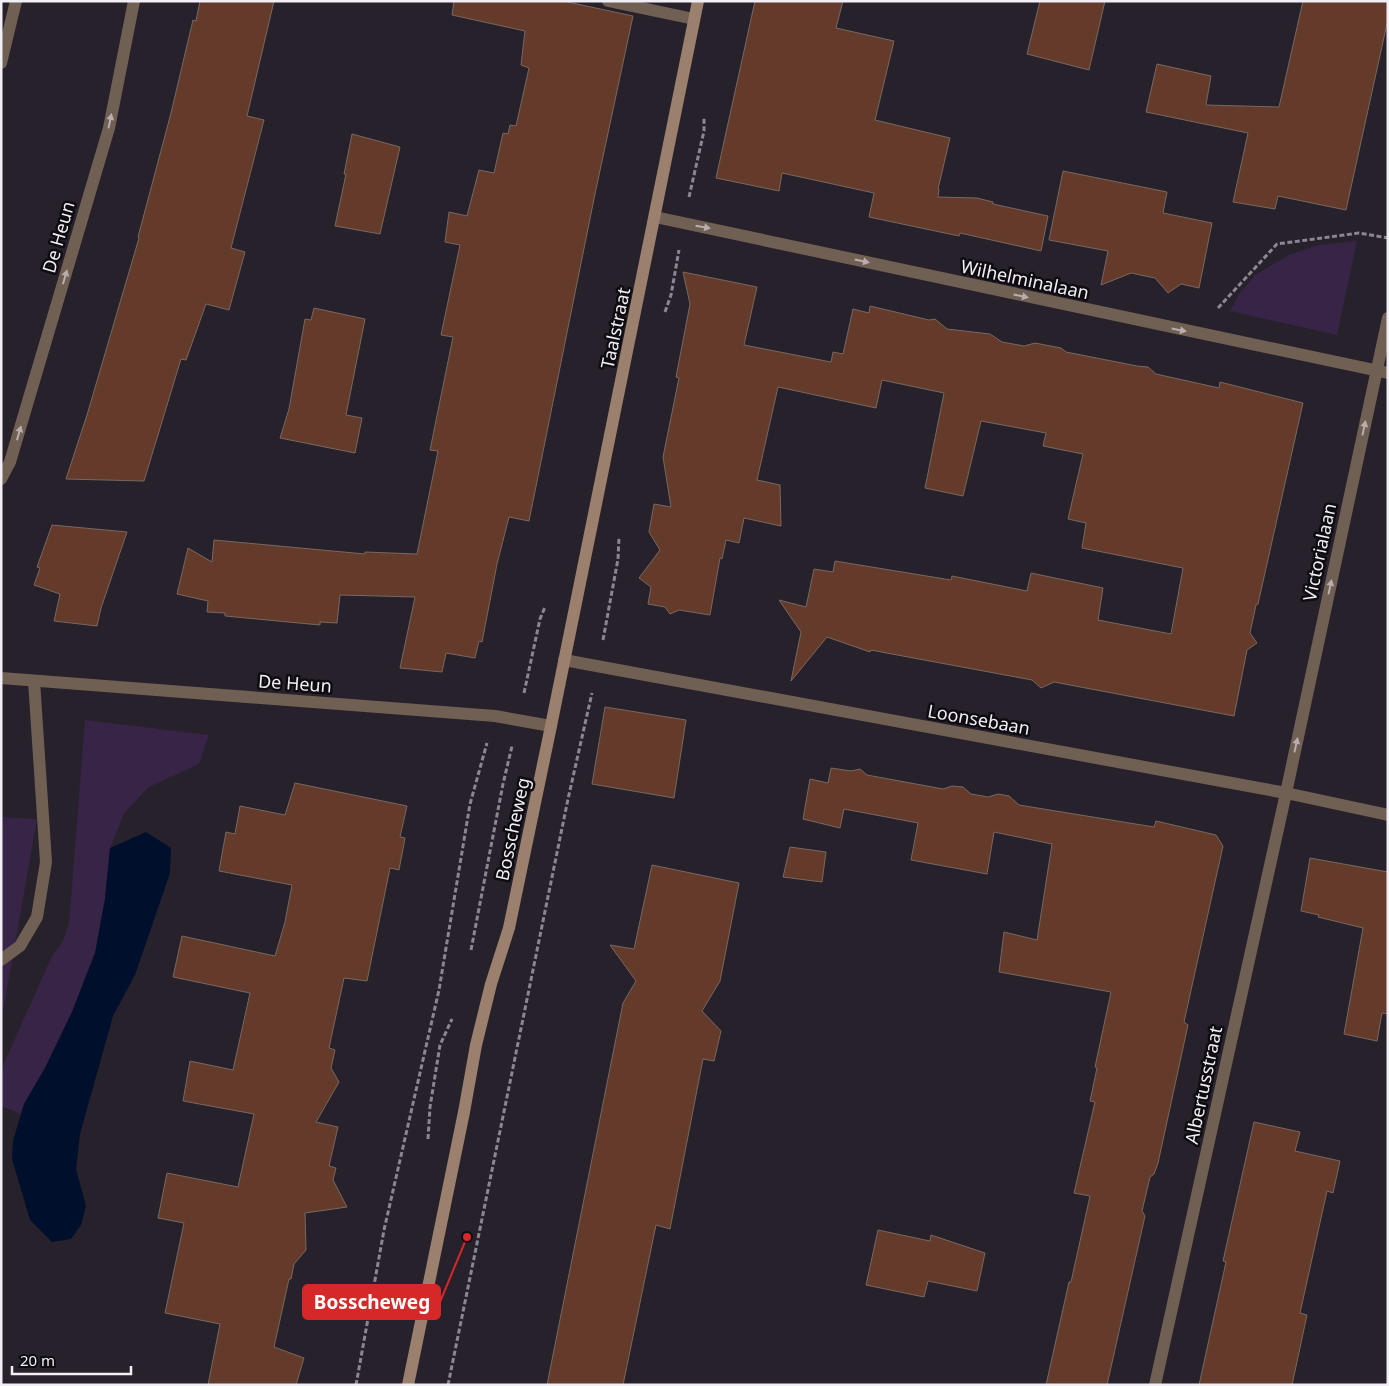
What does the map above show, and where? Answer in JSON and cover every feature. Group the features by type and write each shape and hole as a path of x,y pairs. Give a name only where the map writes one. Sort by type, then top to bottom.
{"main road":[{"name":"Taalstraat","path":"564,660 698,1"},
{"name":"Bosscheweg","path":"408,1385 476,1045 490,984 509,928 564,660"}],"street":[{"path":"1,63 16,1"},
{"name":"De Heun","path":"1,479 10,462 109,128 134,1"},
{"path":"608,1 694,19"},
{"name":"Wilhelminalaan","path":"655,217 1382,372"},
{"name":"Victorialaan","path":"1286,793 1382,372 1388,318"},
{"name":"Loonsebaan","path":"564,660 1286,793 1388,815"},
{"name":"De Heun","path":"1,678 495,716 551,726"},
{"path":"1,960 20,946 37,917 46,862 34,681"},
{"name":"Albertusstraat","path":"1155,1385 1286,793"}],"path":[{"path":"1201,334 1213,313 1278,244 1359,233 1388,238"},
{"path":"448,1385 568,799 597,667"},
{"path":"356,1385 384,1230 439,990 470,804 495,716"}],"shaded area":[{"path":"1357,241 1337,335 1230,311 1239,294 1255,275 1289,255 1318,245"},
{"path":"85,720 209,735 199,764 149,787 125,812 110,848 105,899 95,953 72,1012 45,1068 24,1104 21,1114 1,1106 1,1070 51,958 62,942 69,924"},
{"path":"1,817 37,819 1,1023"}],"water":[{"path":"146,832 171,848 170,873 135,975 113,1016 80,1134 76,1169 86,1206 81,1225 71,1239 52,1242 30,1220 12,1159 13,1141 24,1104 45,1068 72,1012 95,953 105,899 110,848"}],"building":[{"path":"200,1 274,1 247,116 264,120 231,248 245,252 229,310 206,304 186,360 181,359 144,481 66,479 87,415 139,238 193,20 196,21"},
{"path":"454,1 563,1 633,16 529,521 509,517 497,564 482,642 479,641 475,658 446,653 442,672 400,668 415,597 340,595 337,623 320,622 320,625 225,616 225,613 207,612 208,601 177,594 188,548 212,562 214,540 365,554 365,552 417,554 438,451 430,450 453,337 441,335 460,245 445,242 449,212 467,216 479,170 494,173 503,133 508,134 510,125 516,126 529,68 521,65 525,31 452,15"},
{"path":"755,1 843,1 836,28 894,41 875,120 950,138 938,189 938,197 977,198 993,202 993,204 1048,216 1041,251 960,233 959,236 869,217 874,193 782,173 779,191 716,178"},
{"path":"1040,1 1105,1 1089,70 1027,54"},
{"path":"1303,1 1388,1 1388,19 1346,210 1278,196 1275,209 1233,202 1248,133 1146,112 1157,64 1211,76 1206,105 1279,107"},
{"path":"352,134 400,147 380,234 335,226"},
{"path":"1063,171 1167,192 1163,213 1212,223 1199,288 1181,284 1168,293 1155,278 1131,273 1101,285 1108,251 1049,240"},
{"path":"683,272 757,287 744,345 831,362 833,352 843,354 853,309 869,313 870,306 929,320 935,319 947,329 990,334 1002,342 1024,346 1035,343 1061,348 1066,352 1148,367 1156,374 1219,388 1220,382 1303,403 1250,633 1257,643 1247,650 1234,716 1054,682 1041,688 1032,680 871,650 870,652 827,637 791,681 801,632 779,600 806,607 814,569 833,572 835,561 951,580 952,576 1027,591 1031,573 1103,588 1098,620 1171,634 1183,568 1082,548 1086,523 1068,519 1083,454 1043,446 1046,433 981,421 963,496 925,488 944,393 882,380 876,408 778,387 757,480 780,485 781,526 744,518 739,543 726,540 722,559 720,558 710,615 679,610 670,614 665,607 648,604 651,587 639,578 660,550 649,532 654,504 671,507 663,457 679,378 676,377 690,304"},
{"path":"314,308 365,319 346,415 362,418 355,453 280,438 289,409 305,319 311,320"},
{"path":"52,525 127,532 101,608 97,626 54,621 60,594 34,585 40,568 37,567"},
{"path":"605,707 686,720 674,798 592,784"},
{"path":"831,768 851,771 860,769 867,775 943,789 952,786 963,787 971,794 988,797 998,794 1009,796 1019,805 1154,827 1156,821 1216,835 1223,846 1184,1022 1188,1025 1158,1163 1154,1174 1150,1177 1142,1211 1145,1216 1107,1385 1046,1385 1090,1196 1074,1193 1095,1102 1090,1101 1097,1068 1095,1067 1111,992 999,972 1004,932 1037,940 1052,844 994,832 987,874 911,860 918,823 844,809 840,828 803,819 810,779 828,783"},
{"path":"295,783 407,806 400,837 405,838 399,870 390,868 367,981 344,978 329,1048 335,1050 331,1068 339,1082 316,1122 338,1127 329,1166 336,1168 333,1180 347,1207 305,1213 306,1250 294,1264 291,1279 289,1279 274,1347 304,1358 296,1385 208,1385 220,1324 165,1313 184,1223 158,1218 167,1173 238,1187 254,1114 183,1101 190,1061 233,1070 250,993 173,977 182,936 275,956 285,922 292,885 219,871 226,832 235,834 240,806 285,815"},
{"path":"790,847 826,852 822,882 783,877"},
{"path":"1310,858 1388,872 1388,1014 1382,1013 1377,1041 1344,1034 1363,928 1301,911"},
{"path":"652,865 739,883 720,981 702,1011 721,1031 714,1061 703,1059 670,1229 656,1225 623,1385 547,1385 623,1003 636,981 610,945 634,949"},
{"path":"1254,1122 1300,1132 1295,1151 1340,1161 1333,1193 1327,1191 1300,1313 1307,1315 1292,1385 1199,1385 1226,1262 1223,1261"},
{"path":"878,1230 930,1241 931,1235 985,1253 977,1291 928,1281 924,1297 866,1285"}],"place":[{"name":"Bosscheweg","path":"467,1237"}]}
